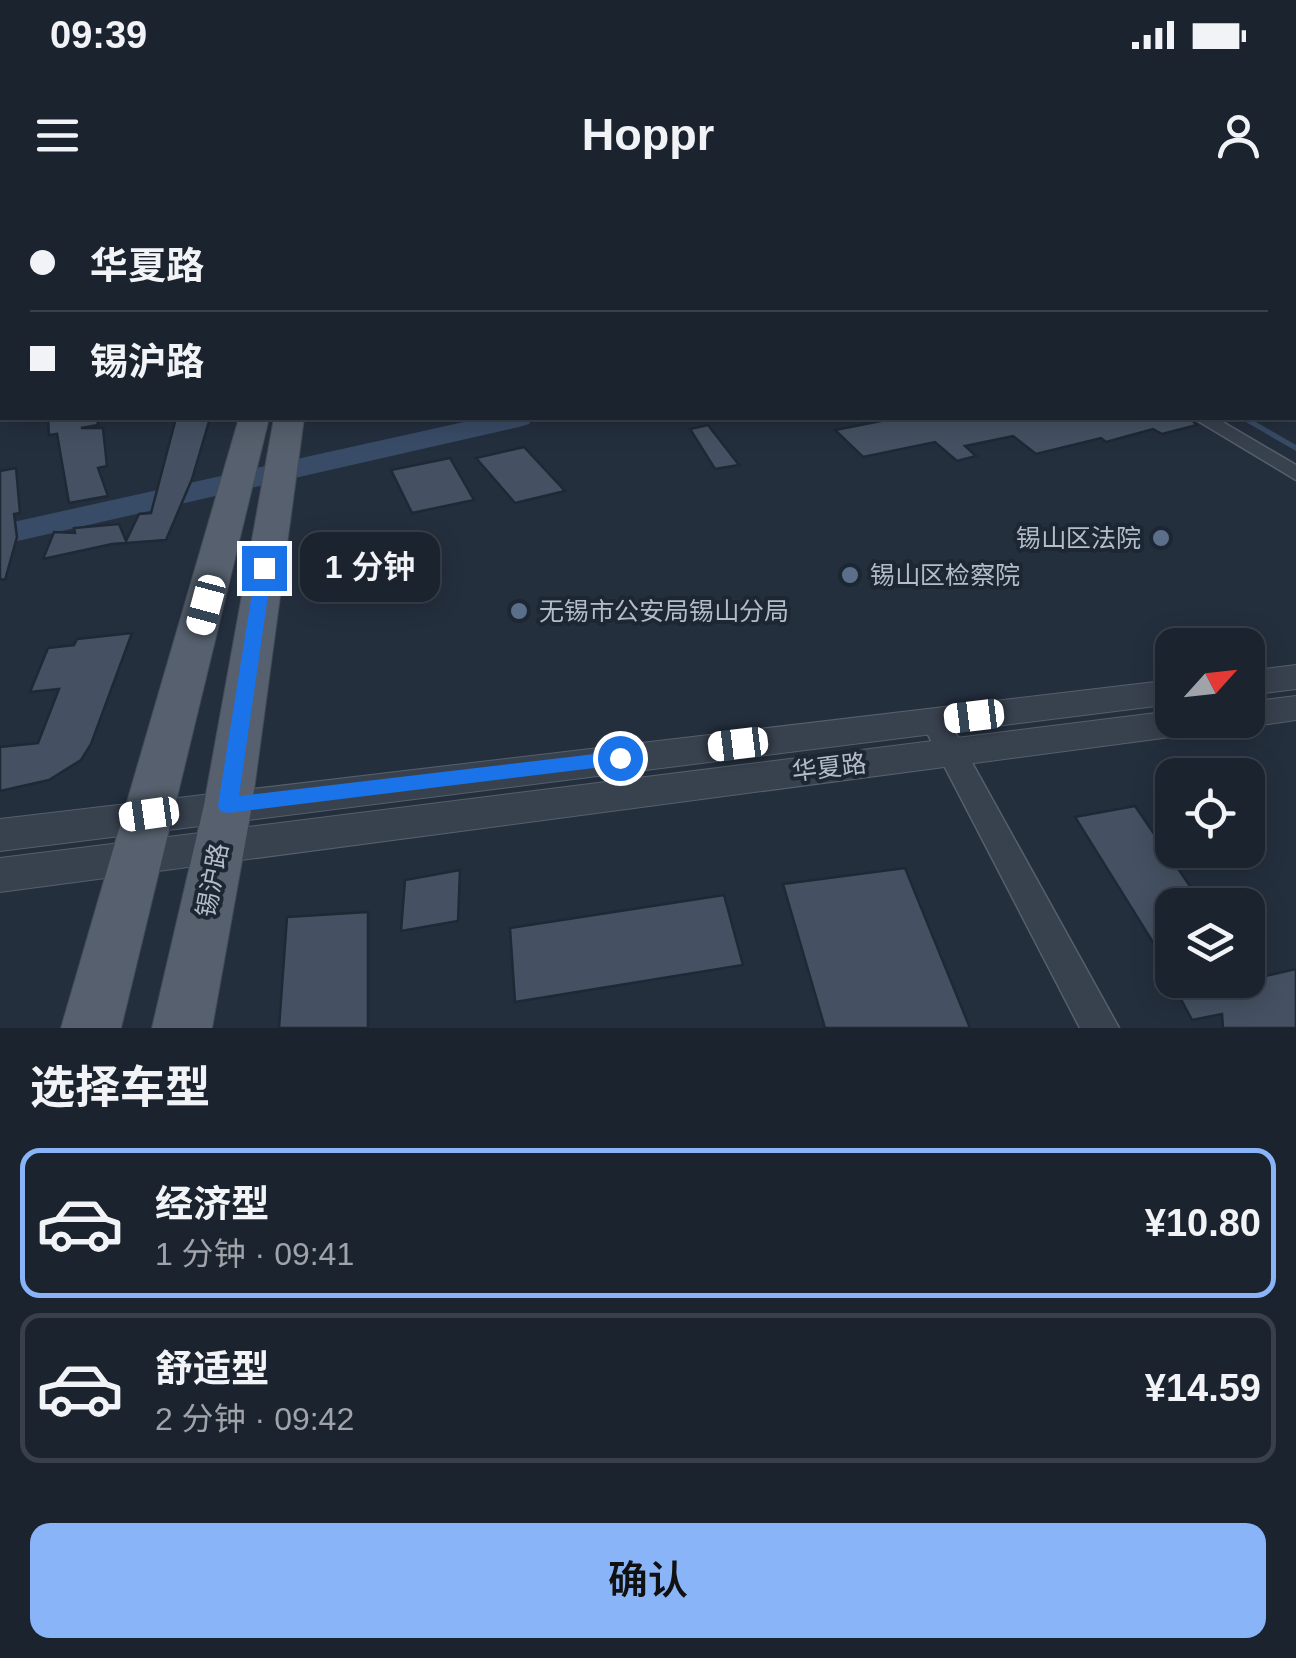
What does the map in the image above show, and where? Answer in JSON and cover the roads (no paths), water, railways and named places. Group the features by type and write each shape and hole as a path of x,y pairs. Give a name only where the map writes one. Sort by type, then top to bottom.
{"main road":[{"name":"锡沪路","path":"182,1028 223,825 259,478 254,420"},
{"name":"锡沪路","path":"259,478 288,420"},
{"path":"91,1028 143,835 259,478"}],"street":[{"path":"1206,420 1296,474"},
{"path":"1265,681 1296,677"},
{"name":"华夏路","path":"943,736 1155,695"},
{"path":"1265,712 1296,708"},
{"name":"华夏路","path":"143,835 943,736 1155,723"},
{"path":"943,736 1100,1028"},
{"path":"0,836 143,835"},
{"path":"0,875 143,835"}],"waterway":[{"path":"0,535 510,420"},
{"path":"1247,420 1296,448"}],"place":[{"name":"锡山区法院","path":"1161,538"},
{"name":"锡山区检察院","path":"850,575"},
{"name":"无锡市公安局锡山分局","path":"519,611"}]}
